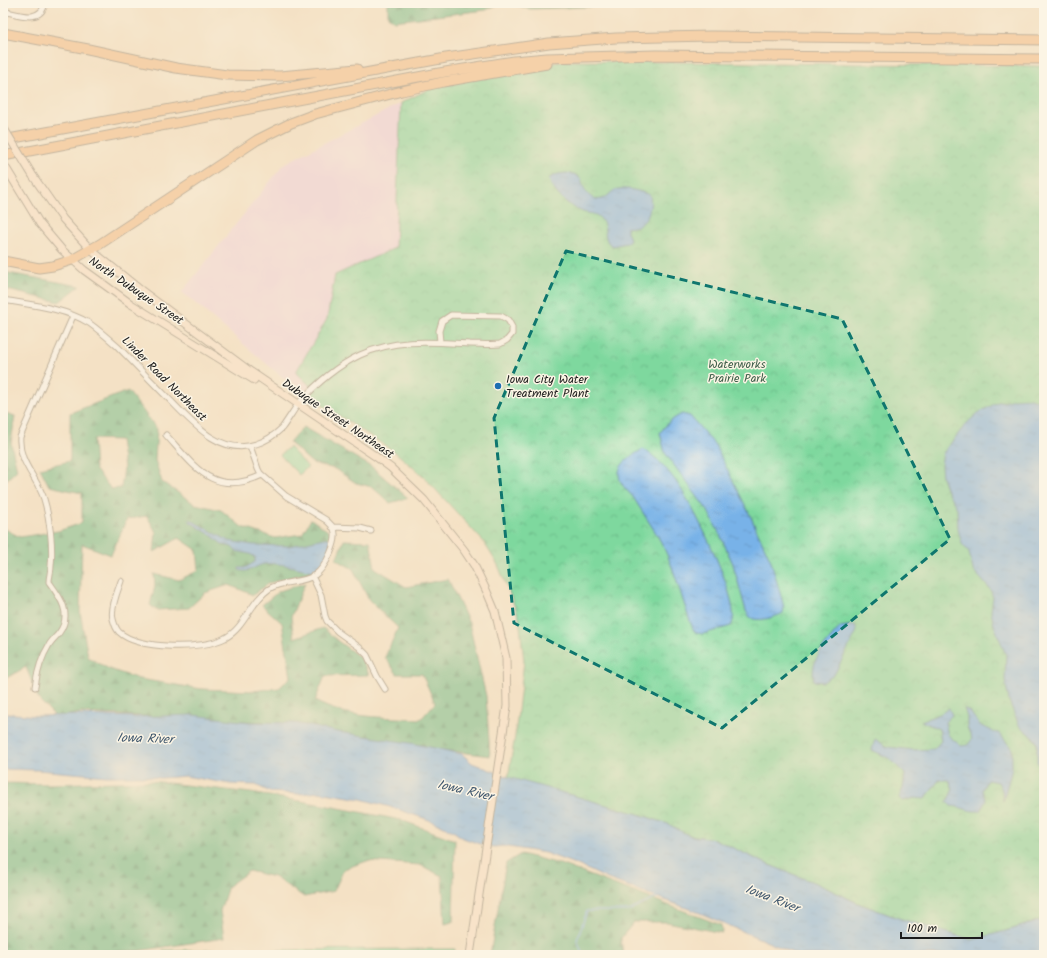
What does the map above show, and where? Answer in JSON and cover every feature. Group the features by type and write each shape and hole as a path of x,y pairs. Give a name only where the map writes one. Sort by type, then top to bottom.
{"highway":[{"path":"3,33 197,71 247,76 300,75 446,58"},
{"path":"3,140 446,58 504,48 549,43 650,37 710,36 1044,40"},
{"path":"3,156 439,73 514,61 547,58 687,55 1044,59"},
{"path":"3,261 39,268 53,266 72,260 91,250 257,140 315,114 402,91 453,80 557,62 598,57"}],"main road":[{"name":"Dubuque Street Northeast","path":"3,127 62,219 91,250 138,288 217,347 291,400 337,429 396,472 424,500 464,550 474,565 495,611 506,658 507,706 470,955"},
{"name":"North Dubuque Street","path":"3,163 40,224 72,260 98,281 131,304 249,377 291,400"}],"street":[{"path":"3,11 33,17 41,12 45,3"},
{"name":"Linder Road Northeast","path":"3,300 58,310 88,323 104,334 180,410 212,439 232,447 250,446 264,441 275,434 285,424 298,404 329,375 361,354 382,347 408,342 500,344 507,340 512,334 512,327 508,320 501,316 451,315 442,321 439,331 440,342"},
{"path":"35,687 36,675 43,656 49,644 63,626 64,609 59,595 49,582 51,558 49,525 44,500 20,451 20,437 73,316"},
{"path":"166,435 199,471 213,479 226,482 244,482 262,475"},
{"path":"121,581 112,610 112,616 116,629 126,637 141,642 170,647 216,642 225,638 232,634 241,624 255,604 270,588 316,574 321,568 334,544 335,533 332,527 326,520 286,496 262,475 258,469 250,446"},
{"path":"332,527 360,528 371,531"},
{"path":"312,576 321,595 327,621 338,632 359,647 367,655 385,689"}],"highlighted area":[{"path":"566,251 842,319 950,539 722,728 514,623 494,418"}],"shaded area":[{"path":"401,103 395,249 335,275 327,319 296,372 310,386 306,391 281,376 182,292 284,164"}],"green space":[{"path":"388,3 502,3 486,10 394,21 388,16"},
{"path":"507,3 674,3 530,9"},
{"name":"Waterworks Prairie Park","path":"565,61 1044,66 1044,919 972,940 898,918 860,904 818,884 769,865 714,839 688,835 668,824 638,814 508,778 515,736 524,661 519,617 498,565 483,541 423,476 395,452 307,395 312,391 310,386 296,372 327,319 335,275 395,248 401,103 443,82"},
{"path":"3,272 80,286 59,302 3,289"},
{"path":"128,391 157,429 155,460 162,482 195,504 221,510 242,527 275,538 302,534 311,519 331,533 315,571 269,583 253,595 229,585 205,593 189,608 156,610 150,605 155,586 154,574 179,580 199,570 197,550 179,538 154,552 156,532 147,516 127,519 111,555 82,544 80,611 88,657 109,669 139,679 202,689 253,691 279,688 291,677 282,623 262,605 279,591 305,583 291,617 294,638 323,628 361,658 369,675 325,676 315,701 327,707 353,714 421,719 435,703 422,674 397,674 385,657 398,628 369,600 353,569 336,559 344,540 370,541 375,568 406,587 448,579 469,623 486,696 490,756 391,743 263,722 81,713 56,717 39,700 26,667 3,680 3,528 20,537 58,531 82,523 82,493 49,486 40,468 70,461 70,413","holes":["93,439 120,440 124,468 121,488 111,489 95,469"]},
{"path":"3,412 15,416 11,443 17,470 3,483"},
{"path":"303,427 372,467 408,498 390,503 372,487 356,483 335,469 312,463 289,442"},
{"path":"289,447 308,467 299,475 280,455"},
{"path":"152,781 251,793 401,820 455,840 453,922 445,924 442,876 420,865 367,861 344,869 334,891 304,897 274,877 249,871 228,886 220,911 224,938 137,951 3,952 3,783 50,784"},
{"path":"521,854 560,864 721,925 722,933 667,922 634,922 621,938 623,955 490,955 506,863"},
{"path":"455,949 454,955 162,955 163,950"}],"water":[{"path":"558,174 574,174 581,179 585,191 594,199 602,199 618,189 634,190 650,195 651,203 648,216 640,225 627,228 630,239 627,243 612,246 607,240 603,222 598,216 578,210 557,194 553,189 549,178"},
{"path":"1030,398 1044,403 1044,772 1037,762 1037,743 1033,737 1019,725 1009,701 1005,680 1006,655 994,625 991,612 993,597 990,589 973,570 969,552 962,544 958,529 957,508 947,491 942,477 941,465 943,453 966,424 978,413 1000,401 1004,402 1013,399"},
{"path":"682,414 690,416 715,445 771,561 784,607 783,613 771,618 761,619 753,619 749,616 746,611 733,564 708,511 665,453 660,433 670,422"},
{"path":"643,449 658,461 675,480 686,497 716,556 731,599 733,615 731,626 703,634 696,633 693,629 667,554 654,530 619,478 619,470 621,466"},
{"path":"189,519 229,541 253,545 289,546 329,538 330,547 324,560 315,571 284,565 265,564 243,571 239,570 239,568 245,568 255,562 255,557 250,554 236,551 232,547 222,544 190,522"},
{"path":"855,625 857,631 834,675 823,682 814,681 814,666 825,645 840,627"},
{"path":"949,708 952,715 945,722 948,735 961,746 968,745 972,739 967,727 967,717 964,708 969,711 981,726 1000,734 1012,749 1012,769 1003,801 1002,790 998,782 987,780 982,790 986,801 980,811 972,811 951,806 947,802 953,789 949,780 939,780 925,799 915,798 903,801 899,798 903,788 905,774 890,759 872,750 875,739 887,747 913,750 934,749 941,741 939,729 921,721 940,714"},
{"name":"Iowa River","path":"3,713 37,716 80,715 135,717 193,715 249,722 296,723 338,732 416,744 462,754 472,763 508,777 638,814 668,824 688,835 714,839 769,865 818,884 860,904 898,918 972,940 1044,919 1044,955 798,955 700,913 608,879 578,865 545,853 503,846 494,847 477,843 463,838 453,831 429,820 361,799 319,792 299,794 270,792 256,785 230,784 185,776 161,778 140,776 107,776 38,770 3,769"}],"waterway":[{"path":"583,955 577,940 587,911 629,911 658,897"}],"place":[{"name":"Iowa City Water Treatment Plant","path":"498,386"}]}
